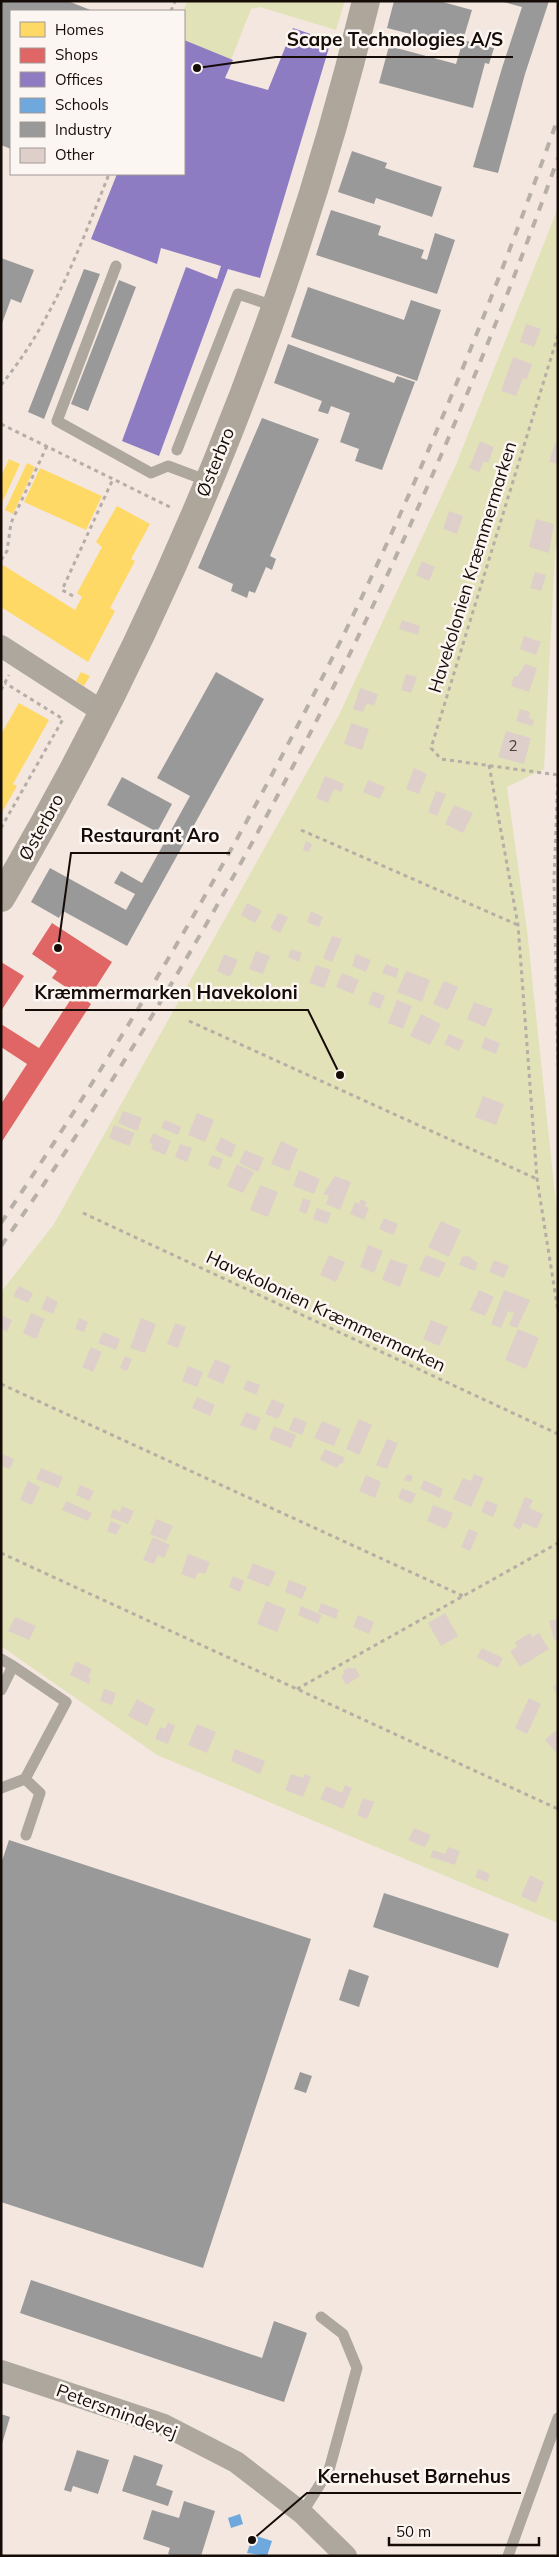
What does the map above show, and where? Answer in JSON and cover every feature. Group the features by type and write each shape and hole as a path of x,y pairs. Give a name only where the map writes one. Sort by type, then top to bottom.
{"street":[{"name":"Østerbro","path":"1,898 118,683 193,518 245,390 274,306 349,73 366,1"},
{"path":"1,646 103,712"},
{"name":"Petersmindevej","path":"1,2371 164,2425 236,2462 302,2513 346,2556"}],"lane":[{"path":"116,266 57,421 152,473 168,466 208,481"},
{"path":"177,450 238,294 274,306"},
{"path":"1,1659 66,1702 26,1779 1,1788"},
{"path":"1,1690 13,1666"},
{"path":"26,1779 40,1793 26,1835"},
{"path":"302,2513 328,2470 357,2368 343,2334 321,2317"},
{"path":"508,2556 558,2418"}],"path":[{"path":"1,384 33,341 58,296 78,254 109,175"},
{"name":"Havekolonien Kræmmermarken","path":"558,334 431,748 441,759 558,775"},
{"path":"1,424 193,518"},
{"path":"1,560 7,551 11,523 46,446"},
{"path":"73,596 62,590 113,479"},
{"path":"1,828 63,719 5,683"},
{"path":"489,765 518,925 537,1179 558,1311"},
{"path":"558,775 554,879 558,1066"},
{"path":"301,830 518,925"},
{"path":"189,1021 537,1179"},
{"name":"Havekolonien Kræmmermarken","path":"83,1213 558,1434"},
{"path":"1,1384 463,1596"},
{"path":"297,1689 558,1543"},
{"path":"1,1553 558,1810"}],"green space":[{"path":"187,1 345,1 336,30 260,7 251,9 231,60 185,42 185,10 183,10"},
{"path":"558,208 558,536 555,553 544,769 507,787 527,930 558,1223 558,1923 157,1755 1,1646 1,1292 54,1224 339,715 455,467"}],"building: Homes":[{"path":"9,459 20,464 1,505 1,476"},
{"path":"27,463 35,467 13,514 5,510"},
{"path":"40,468 102,496 86,530 24,502"},
{"path":"117,506 150,524 131,559 135,561 110,608 115,611 88,662 1,607 1,568 3,565 75,610 82,597 77,593 102,547 96,542"},
{"path":"81,672 90,676 84,686 76,681"},
{"path":"19,703 49,720 13,784 17,786 1,814 1,734"}],"building: Shops":[{"path":"52,923 112,962 87,1001 91,1004 1,1143 1,1104 27,1064 1,1047 1,1024 39,1048 75,993 52,978 57,971 32,954"},
{"path":"1,962 24,976 1,1011"}],"building: Offices":[{"path":"293,28 331,41 260,278 228,269 159,456 122,441 186,267 217,279 221,266 161,248 157,264 91,239 117,175 185,175 185,40 233,60 225,78 268,90"}],"building: Schools":[{"path":"240,2514 243,2524 231,2528 228,2518"},
{"path":"253,2535 272,2541 267,2556 247,2553"}],"building: Industry":[{"path":"1,1 68,1 90,10 10,10 10,149 1,145"},
{"path":"394,1 439,1 472,10 463,40 494,48 489,64 485,63 473,108 379,83 389,46 456,64 461,47 387,28"},
{"path":"500,1 549,1 525,74 498,173 473,167 522,7"},
{"path":"352,151 387,163 385,168 442,187 432,217 376,198 374,204 338,192"},
{"path":"331,210 381,226 378,235 424,250 421,258 427,260 435,233 455,240 437,294 316,255"},
{"path":"1,258 34,270 21,303 11,299 1,326"},
{"path":"84,269 100,274 44,419 28,412"},
{"path":"119,280 136,287 88,411 71,404"},
{"path":"308,287 404,320 411,300 441,310 417,381 291,337"},
{"path":"288,344 394,383 397,376 415,382 382,470 355,461 359,449 340,442 350,413 331,406 328,414 318,411 322,401 274,383"},
{"path":"262,418 319,439 270,556 276,559 272,570 266,567 255,593 249,591 247,598 231,591 233,584 198,568"},
{"path":"216,672 264,699 127,946 63,911 59,918 31,902 50,868 126,910 135,894 114,883 121,871 142,883 190,796 157,778"},
{"path":"122,777 172,804 157,832 107,805"},
{"path":"9,1840 311,1939 203,2268 1,2202 1,1864"},
{"path":"384,1893 509,1934 498,1968 373,1927"},
{"path":"349,1969 369,1976 359,2007 339,2000"},
{"path":"300,2072 312,2076 306,2093 294,2089"},
{"path":"31,2280 262,2358 274,2321 307,2333 284,2402 20,2313"},
{"path":"1,2414 10,2417 2,2444 1,2444"},
{"path":"77,2450 109,2460 98,2494 73,2486 71,2492 64,2490"},
{"path":"134,2455 163,2465 156,2485 173,2491 168,2506 122,2491"},
{"path":"184,2501 215,2511 201,2556 174,2556 168,2554 170,2548 143,2539 152,2510 179,2518"}],"building: Other":[{"path":"526,324 541,329 534,347 520,342"},
{"path":"513,357 532,364 527,379 523,378 516,396 501,391"},
{"path":"480,441 494,447 488,463 484,461 479,472 469,468"},
{"path":"555,443 558,444 558,464 549,462"},
{"path":"449,511 463,516 457,534 443,529"},
{"path":"536,519 554,524 549,553 529,547"},
{"path":"422,561 435,567 429,581 416,575"},
{"path":"535,572 546,575 541,591 530,588"},
{"path":"402,620 420,626 418,635 399,629"},
{"path":"524,636 541,642 536,655 520,649"},
{"path":"525,664 537,668 529,692 511,686 514,676 517,677"},
{"path":"406,674 417,677 411,693 401,690"},
{"path":"360,688 378,694 374,706 367,703 363,712 353,709"},
{"path":"520,709 530,712 529,718 534,720 532,726 516,721"},
{"path":"351,723 369,729 362,750 344,744"},
{"path":"506,731 531,738 524,764 498,757"},
{"path":"414,768 427,774 419,794 406,789"},
{"path":"325,776 344,784 341,792 334,789 328,803 316,798"},
{"path":"368,780 385,787 380,799 363,792"},
{"path":"436,791 446,794 437,816 428,812"},
{"path":"454,805 473,813 463,833 445,824"},
{"path":"306,841 312,844 309,852 303,850"},
{"path":"247,903 262,911 255,923 241,915"},
{"path":"311,911 323,917 319,927 307,922"},
{"path":"278,913 288,917 280,933 270,928"},
{"path":"332,936 342,939 332,962 323,958"},
{"path":"291,949 302,953 299,962 288,957"},
{"path":"256,951 270,956 263,974 249,969"},
{"path":"224,954 238,960 230,977 217,971"},
{"path":"356,954 371,960 366,972 352,966"},
{"path":"386,964 399,969 396,978 382,973"},
{"path":"316,965 331,970 324,988 309,983"},
{"path":"406,971 430,980 422,1002 397,992"},
{"path":"342,973 359,980 353,994 336,987"},
{"path":"444,981 458,987 448,1010 433,1004"},
{"path":"373,991 385,996 380,1009 368,1004"},
{"path":"397,1000 412,1006 403,1029 388,1023"},
{"path":"474,1002 493,1009 485,1027 467,1019"},
{"path":"421,1014 441,1024 430,1045 410,1036"},
{"path":"449,1034 464,1041 459,1051 444,1044"},
{"path":"485,1037 500,1043 496,1054 481,1048"},
{"path":"483,1096 504,1104 496,1125 475,1117"},
{"path":"123,1111 142,1118 137,1131 118,1123"},
{"path":"197,1113 214,1120 205,1142 188,1135"},
{"path":"165,1120 181,1127 178,1135 161,1128"},
{"path":"114,1125 135,1133 129,1146 109,1138"},
{"path":"153,1133 171,1141 165,1155 151,1149 153,1144 149,1143"},
{"path":"221,1137 236,1145 231,1158 215,1150"},
{"path":"281,1141 298,1149 289,1171 271,1164"},
{"path":"180,1144 192,1148 187,1162 175,1157"},
{"path":"245,1150 264,1158 258,1172 239,1163"},
{"path":"212,1155 223,1159 219,1170 208,1165"},
{"path":"237,1164 254,1172 243,1193 227,1186"},
{"path":"299,1170 320,1179 314,1194 293,1186"},
{"path":"335,1176 351,1182 340,1210 326,1204 329,1196 323,1194"},
{"path":"260,1185 278,1192 268,1217 250,1210"},
{"path":"303,1198 311,1201 306,1214 299,1211"},
{"path":"361,1199 367,1202 365,1206 369,1208 364,1220 350,1214 355,1202 359,1204"},
{"path":"317,1208 331,1213 327,1224 313,1219"},
{"path":"384,1218 398,1224 393,1235 379,1229"},
{"path":"441,1221 461,1230 449,1257 428,1247"},
{"path":"368,1245 383,1251 374,1273 360,1267"},
{"path":"329,1255 345,1262 336,1282 320,1275"},
{"path":"426,1255 446,1263 439,1278 419,1270"},
{"path":"468,1256 478,1263 475,1271 459,1265 462,1257"},
{"path":"390,1259 408,1265 400,1287 382,1280"},
{"path":"494,1260 509,1266 504,1278 489,1272"},
{"path":"19,1286 33,1293 28,1303 13,1296"},
{"path":"479,1290 494,1297 485,1316 470,1310"},
{"path":"504,1290 530,1300 517,1328 509,1325 514,1313 508,1311 501,1328 491,1324"},
{"path":"47,1296 58,1302 53,1314 41,1309"},
{"path":"31,1313 45,1319 36,1339 23,1333"},
{"path":"1,1315 12,1320 7,1332 1,1329"},
{"path":"79,1318 88,1322 84,1332 75,1329"},
{"path":"141,1318 156,1324 145,1353 130,1348"},
{"path":"431,1320 448,1327 439,1346 423,1339"},
{"path":"175,1323 186,1327 178,1348 167,1344"},
{"path":"518,1329 539,1338 526,1369 505,1360"},
{"path":"103,1332 120,1339 116,1350 98,1343"},
{"path":"91,1347 102,1352 93,1372 82,1367"},
{"path":"125,1356 132,1359 127,1371 120,1368"},
{"path":"215,1359 231,1366 223,1384 207,1377"},
{"path":"188,1366 203,1372 197,1387 182,1381"},
{"path":"247,1380 260,1385 256,1395 243,1389"},
{"path":"197,1397 215,1405 210,1416 192,1408"},
{"path":"272,1399 285,1405 278,1419 265,1414"},
{"path":"246,1412 261,1418 256,1431 240,1425"},
{"path":"294,1417 307,1422 302,1435 289,1430"},
{"path":"359,1419 372,1425 359,1455 346,1449"},
{"path":"322,1421 341,1429 334,1446 314,1438"},
{"path":"274,1426 296,1435 291,1448 269,1439"},
{"path":"387,1439 398,1443 387,1469 376,1465"},
{"path":"325,1449 345,1458 342,1464 340,1463 337,1468 320,1460"},
{"path":"2,1454 14,1459 10,1469 1,1466"},
{"path":"41,1468 63,1477 58,1488 36,1479"},
{"path":"407,1474 413,1476 411,1482 404,1480"},
{"path":"474,1474 484,1478 471,1507 453,1499 463,1478 471,1481"},
{"path":"366,1475 381,1482 375,1498 359,1491"},
{"path":"424,1480 443,1489 440,1498 420,1489"},
{"path":"28,1481 40,1487 32,1505 20,1500"},
{"path":"80,1485 94,1491 89,1501 76,1495"},
{"path":"402,1488 416,1494 411,1504 398,1498"},
{"path":"525,1497 533,1500 529,1508 543,1514 537,1529 523,1523 520,1530 513,1526"},
{"path":"486,1500 498,1505 493,1517 481,1512"},
{"path":"66,1501 92,1513 88,1521 62,1510"},
{"path":"433,1505 453,1513 446,1529 427,1521"},
{"path":"122,1506 134,1511 128,1524 110,1517 113,1509 120,1512"},
{"path":"156,1519 173,1526 166,1541 150,1534"},
{"path":"111,1521 121,1525 116,1535 107,1531"},
{"path":"469,1529 478,1533 470,1551 461,1547"},
{"path":"153,1537 170,1545 164,1558 158,1555 154,1564 143,1560"},
{"path":"188,1554 210,1562 205,1574 198,1572 195,1579 181,1574"},
{"path":"253,1563 276,1572 269,1587 247,1578"},
{"path":"233,1576 244,1581 240,1592 229,1587"},
{"path":"289,1580 307,1587 302,1599 285,1592"},
{"path":"266,1601 286,1609 277,1632 257,1624"},
{"path":"321,1603 339,1610 336,1619 318,1612"},
{"path":"301,1606 322,1615 318,1624 298,1615"},
{"path":"445,1613 458,1636 441,1646 428,1623"},
{"path":"358,1615 374,1622 369,1634 353,1627"},
{"path":"15,1617 36,1626 29,1640 8,1631"},
{"path":"558,1619 558,1639 554,1640 549,1621"},
{"path":"530,1633 532,1637 539,1633 549,1649 520,1667 510,1651 517,1647 515,1642"},
{"path":"482,1648 503,1658 498,1668 477,1657"},
{"path":"76,1661 92,1669 88,1677 91,1678 89,1684 70,1675"},
{"path":"350,1667 351,1669 355,1668 360,1676 346,1685 341,1676 345,1673 343,1671"},
{"path":"558,1684 558,1698 553,1686"},
{"path":"104,1689 116,1693 112,1705 100,1701"},
{"path":"529,1698 541,1704 527,1734 515,1728"},
{"path":"137,1699 155,1709 147,1726 128,1716"},
{"path":"168,1722 175,1726 168,1744 155,1739 160,1727 165,1729"},
{"path":"197,1724 216,1732 207,1753 188,1745"},
{"path":"555,1731 558,1734 558,1755 545,1740"},
{"path":"235,1749 265,1761 260,1774 231,1761"},
{"path":"291,1774 303,1778 305,1774 311,1777 303,1797 285,1790"},
{"path":"345,1785 352,1788 343,1809 320,1799 326,1786 342,1793"},
{"path":"363,1798 374,1802 367,1819 357,1815"},
{"path":"414,1828 431,1835 425,1847 408,1840"},
{"path":"448,1847 460,1851 455,1865 430,1857 433,1850 445,1854"},
{"path":"479,1869 490,1874 487,1882 475,1877"},
{"path":"530,1875 544,1882 536,1903 521,1896"}],"railway":[{"path":"1,1223 157,978 229,853 298,725 406,502 470,350 558,118"},
{"path":"1,1246 87,1119 168,990 244,857 316,721 384,583 446,443 504,301 558,158"}],"place":[{"name":"Scape Technologies A/S","path":"197,68"},
{"name":"Restaurant Aro","path":"58,948"},
{"name":"Kræmmermarken Havekoloni","path":"340,1075"},
{"name":"Kernehuset Børnehus","path":"252,2540"}]}
